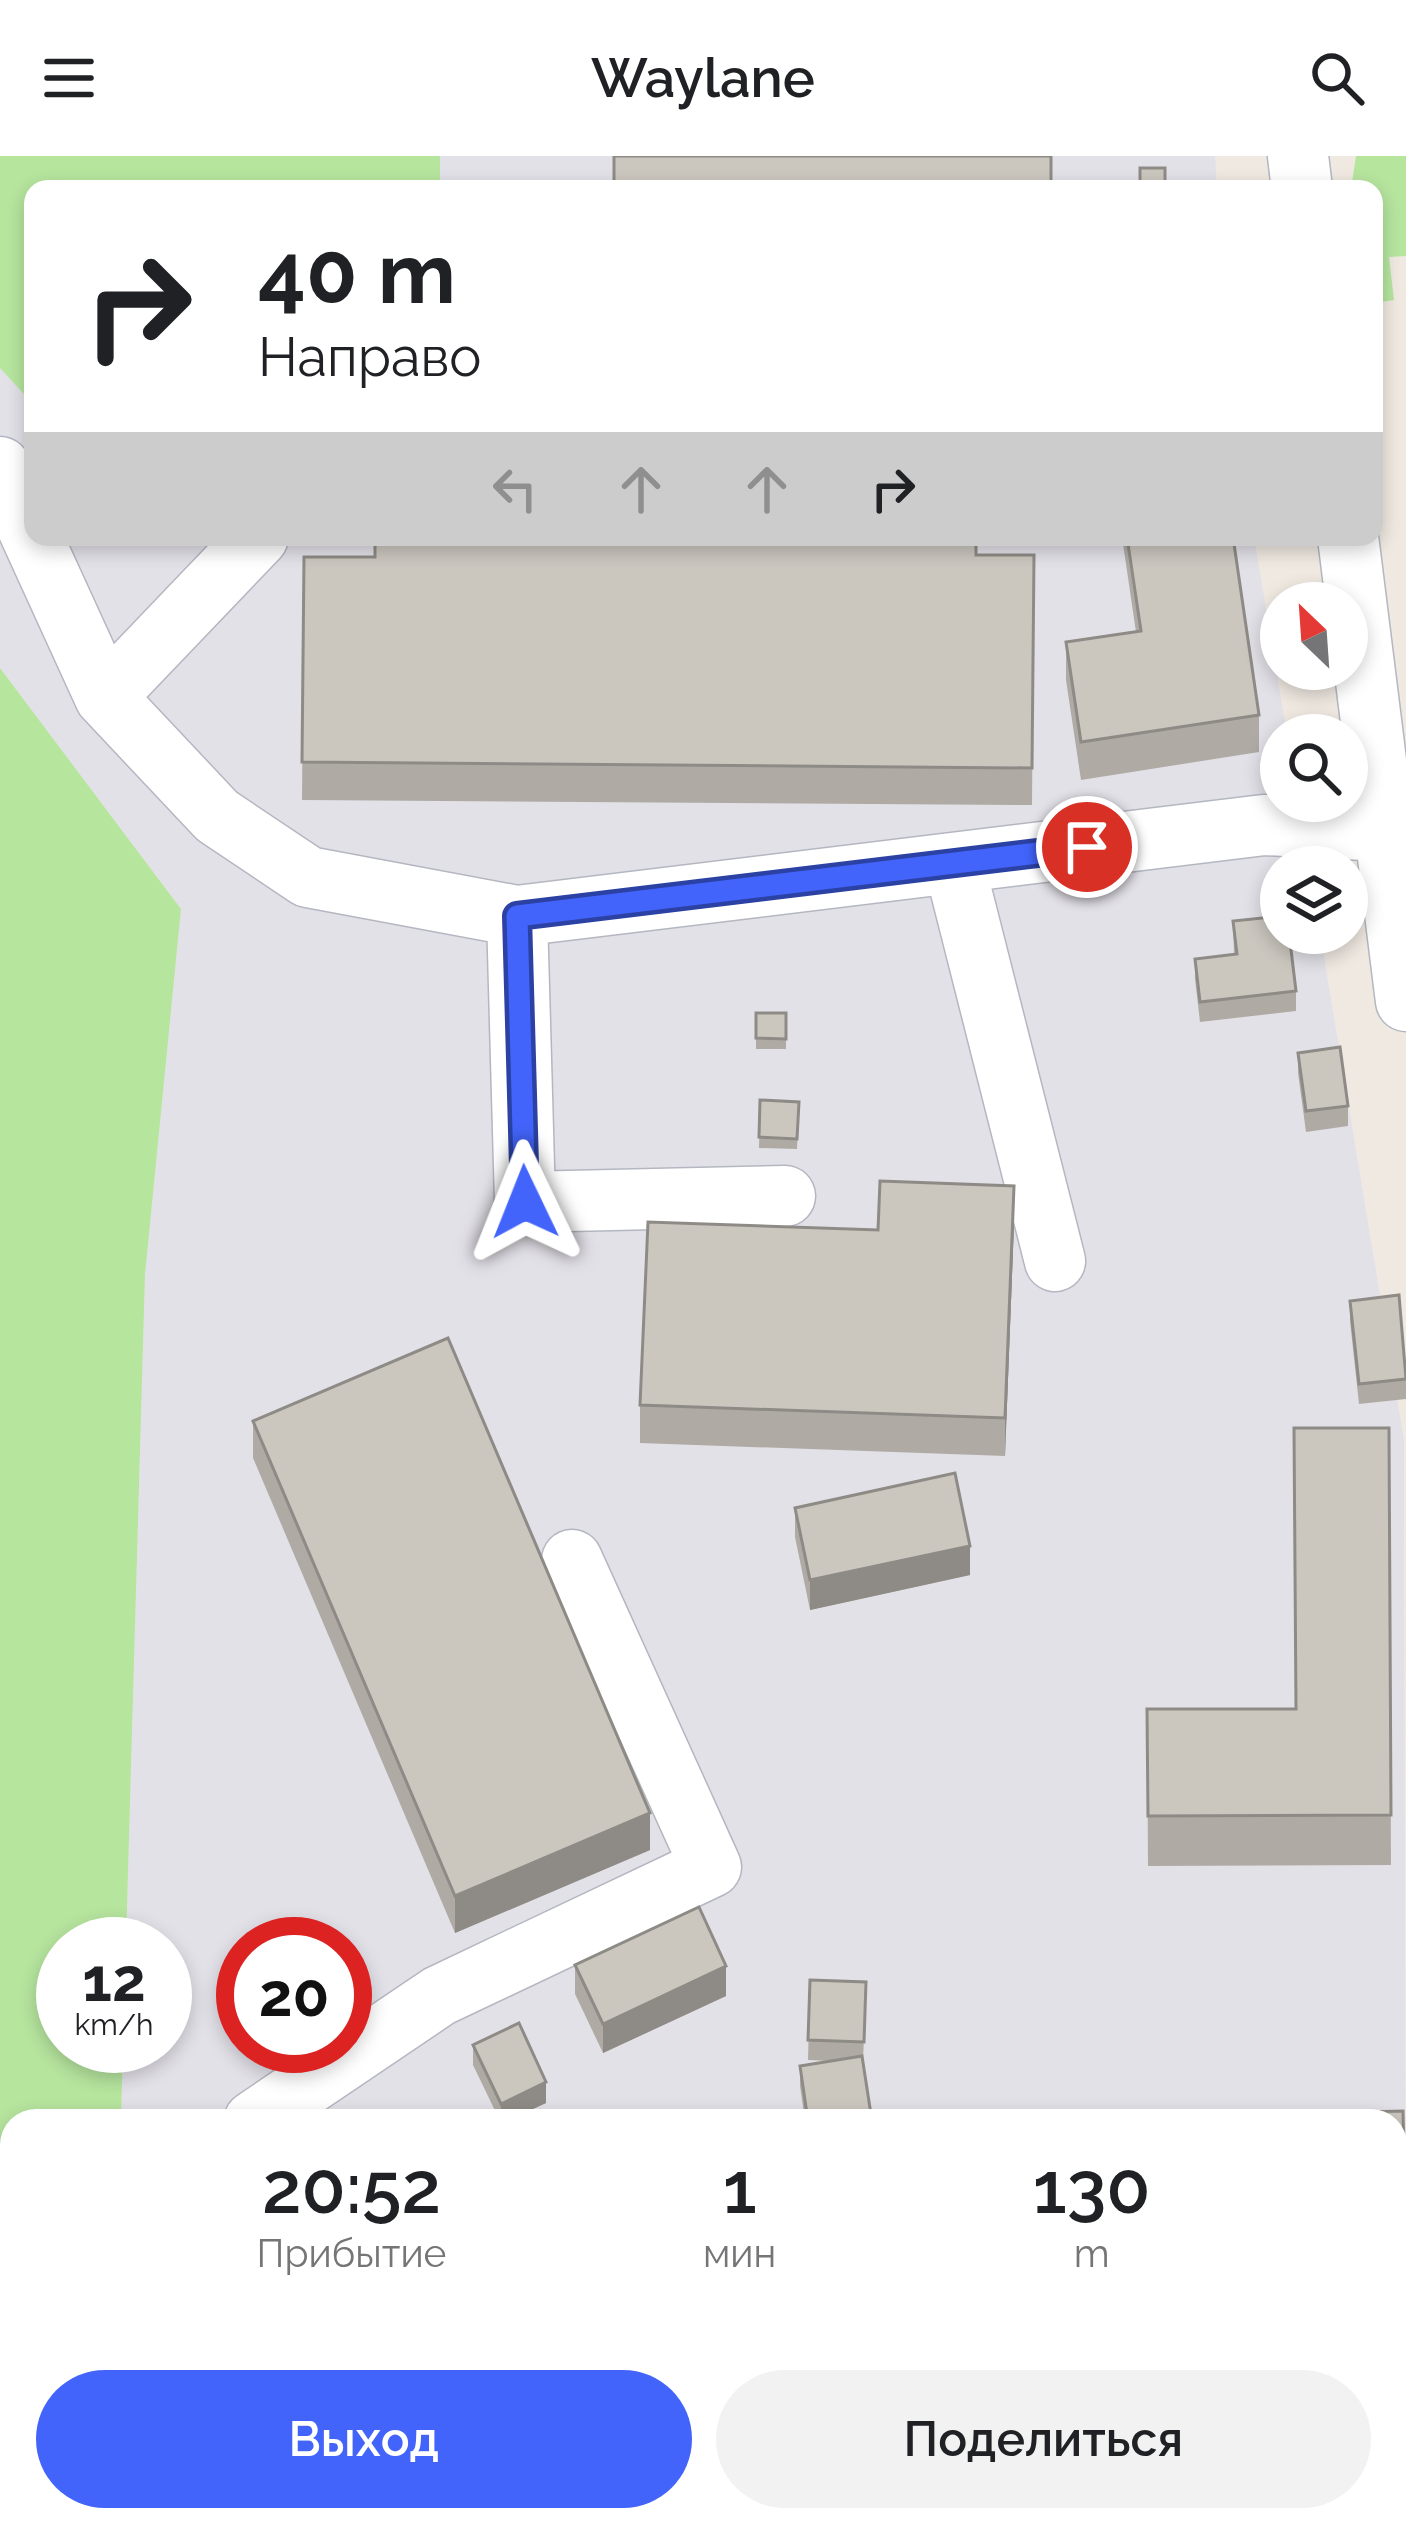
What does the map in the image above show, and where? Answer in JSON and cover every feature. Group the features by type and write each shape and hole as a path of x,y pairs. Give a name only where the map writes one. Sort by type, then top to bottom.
{"street":[{"path":"0,467 24,520"},
{"path":"36,546 105,697 218,815 308,877 517,916 1264,825 1385,831"},
{"path":"105,697 249,546"},
{"path":"1349,546 1406,1001"},
{"path":"954,863 1055,1261"},
{"path":"517,916 525,1202 785,1196"},
{"path":"272,2109 439,1996 711,1867 572,1560"}],"shaded area":[{"path":"440,156 1215,156 1216,180 440,180"},
{"path":"0,368 24,394 24,546 1256,546 1262,582 1260,690 1280,690 1284,714 1260,714 1260,822 1302,822 1306,846 1260,846 1260,954 1323,954 1404,1440 1405,2109 121,2109 122,2073 192,2073 192,1917 127,1917 145,1275 181,909 0,668"}],"green space":[{"path":"0,156 440,156 440,180 24,180 24,394 0,368"},
{"path":"1356,156 1406,156 1406,256 1389,257 1394,300 1383,302 1383,180 1352,180"},
{"path":"0,668 181,909 145,1275 127,1917 36,1917 36,2073 122,2073 121,2109 0,2109"}],"building":[{"path":"614,156 1051,156 1051,180 614,180"},
{"path":"1140,168 1165,168 1165,180 1140,180"},
{"path":"375,546 976,546 976,555 1034,555 1032,768 302,762 304,557 375,557"},
{"path":"1128,546 1234,546 1259,715 1081,742 1066,642 1141,631"},
{"path":"1260,918 1260,954 1292,954 1296,991 1200,1002 1195,959 1237,954 1233,921"},
{"path":"756,1013 786,1013 786,1039 756,1038"},
{"path":"1340,1047 1348,1106 1306,1111 1298,1053"},
{"path":"760,1100 799,1102 797,1139 759,1137"},
{"path":"880,1181 1014,1186 1005,1418 640,1405 648,1222 878,1230"},
{"path":"1399,1295 1406,1379 1359,1384 1350,1301"},
{"path":"448,1338 650,1813 455,1896 253,1421"},
{"path":"1294,1428 1389,1428 1391,1815 1148,1816 1147,1709 1296,1709"},
{"path":"955,1473 970,1546 810,1580 795,1508"},
{"path":"699,1907 726,1966 603,2024 575,1965"},
{"path":"810,1980 866,1982 864,2042 808,2040"},
{"path":"519,2023 546,2082 501,2104 473,2045"},
{"path":"862,2056 870,2109 806,2109 800,2066"}],"route":[{"path":"525,1202 517,916 1087,847"}]}
